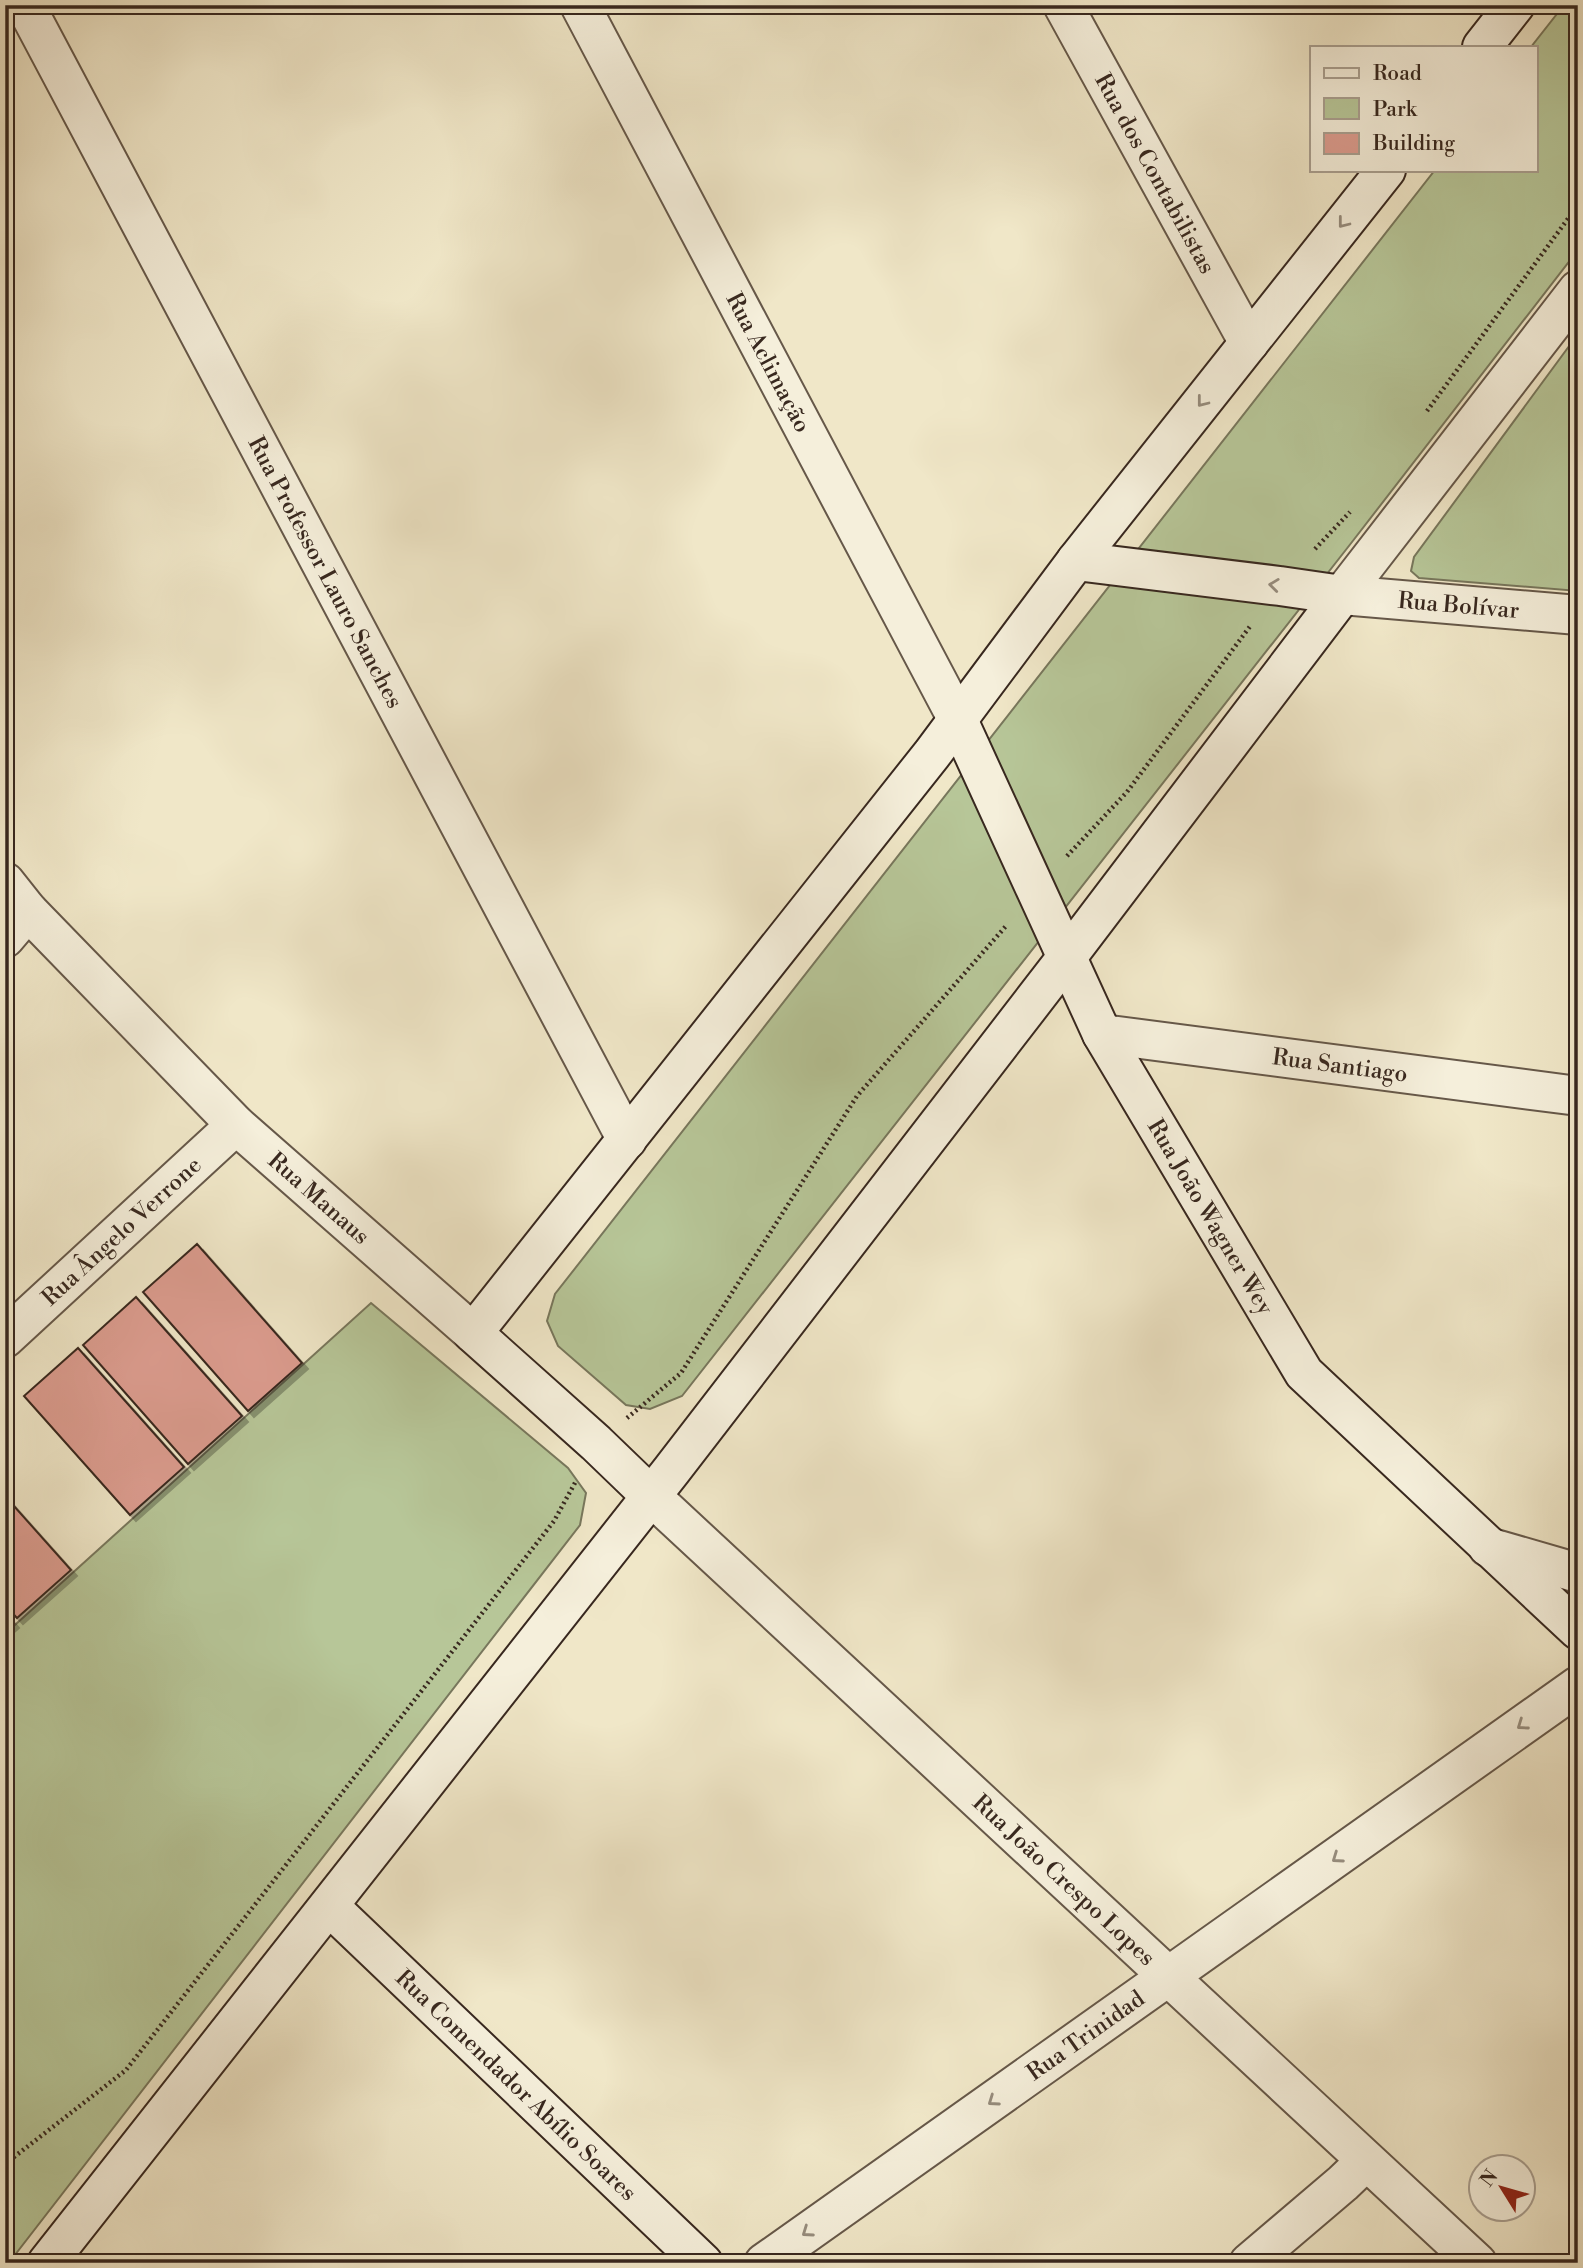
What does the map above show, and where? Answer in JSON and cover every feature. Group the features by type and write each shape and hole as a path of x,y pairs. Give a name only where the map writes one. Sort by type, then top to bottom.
{"street":[{"name":"Rua Professor Lauro Sanches","path":"25,5 627,1140"},
{"name":"Rua Aclimação","path":"580,5 958,720"},
{"name":"Rua dos Contabilistas","path":"1063,5 1249,343"},
{"path":"1483,46 1515,5"},
{"path":"473,1333 958,720 1076,561 1384,172"},
{"path":"47,2263 651,1496 1578,290"},
{"name":"Rua Bolívar","path":"1076,561 1342,596 1578,615"},
{"name":"Rua João Wagner Wey","path":"958,720 1102,1034 1304,1373 1488,1547 1575,1624"},
{"name":"Rua Manaus","path":"13,910 236,1125 473,1333 651,1496"},
{"name":"Rua Santiago","path":"1102,1034 1578,1096"},
{"name":"Rua Ângelo Verrone","path":"13,1330 236,1125"},
{"name":"Rua João Crespo Lopes","path":"651,1496 1476,2263"},
{"path":"1488,1547 1578,1573"},
{"name":"Rua Trinidad","path":"764,2263 1578,1686"},
{"name":"Rua Comendador Abílio Soares","path":"329,1906 703,2263"},
{"path":"1249,2263 1367,2161"}],"path":[{"path":"1424,416 1578,205"},
{"path":"5,2164 126,2070 554,1521 596,1443 681,1373 858,1096 1036,890 1127,792 1280,586 1359,502"}],"green space":[{"path":"1564,5 1578,5 1578,250 682,1396 650,1409 626,1405 558,1346 547,1321 555,1294 1433,172 1538,172 1538,46 1532,46"},
{"path":"1578,334 1578,591 1419,578 1411,571 1414,557"},
{"path":"371,1303 568,1468 586,1493 580,1525 11,2260 5,2263 5,1634"}],"building":[{"path":"197,1244 302,1363 248,1411 143,1292"},
{"path":"136,1297 242,1416 188,1464 83,1345"},
{"path":"78,1348 184,1467 130,1515 24,1396"},
{"path":"5,1496 71,1570 17,1618 5,1605"},
{"path":"5,1613 13,1622 5,1629"}]}
